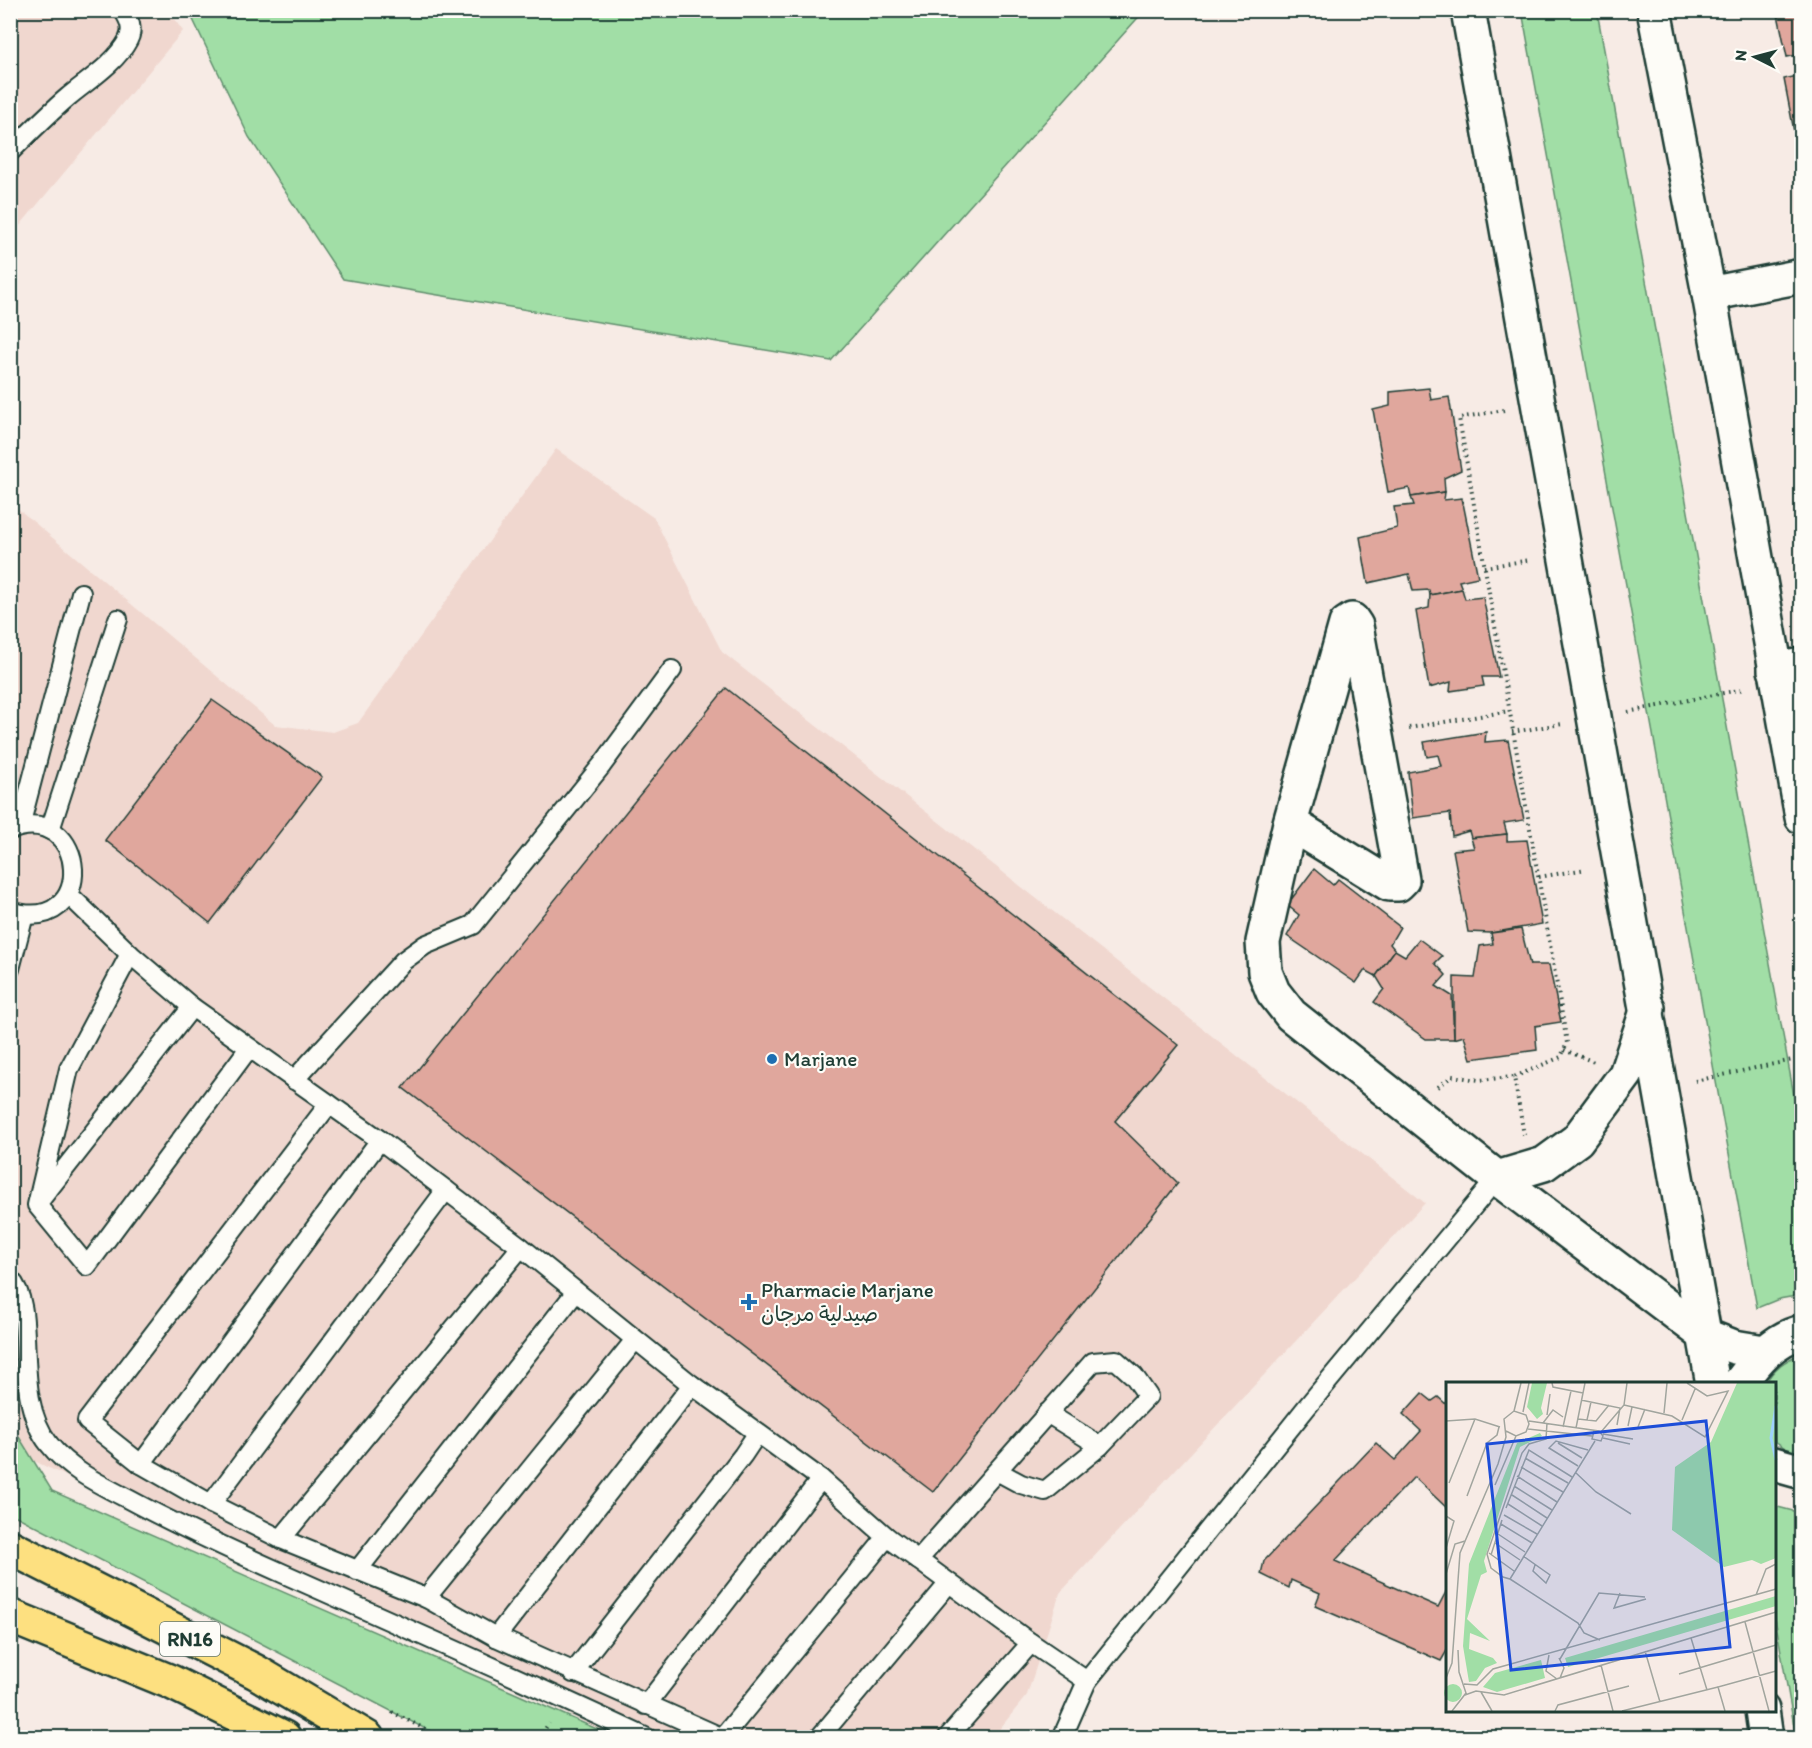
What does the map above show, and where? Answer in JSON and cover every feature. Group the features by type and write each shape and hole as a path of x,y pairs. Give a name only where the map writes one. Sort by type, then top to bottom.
{"highway":[{"name":"RN16","path":"10,1547 256,1672 367,1737"},
{"name":"RN16","path":"10,1616 171,1682 284,1737"}],"street":[{"path":"1468,10 1648,1008 1713,1382"},
{"path":"1654,10 1784,673 1802,817"},
{"path":"1709,294 1802,276"},
{"path":"1290,823 1389,884 1398,884 1402,875 1356,622 1348,621 1290,823 1263,942 1262,960 1269,982 1291,1015 1497,1178 1706,1336 1734,1347 1764,1352"},
{"path":"1497,1178 1544,1164 1577,1140 1626,1074 1648,1008"},
{"path":"1740,1382 1764,1352 1779,1341 1802,1332"},
{"path":"1776,1465 1802,1472"},
{"path":"1762,1712 1766,1737"}],"lane":[{"path":"10,152 52,110 113,59 129,40 130,19 123,10"},
{"path":"10,969 17,913 48,912 69,895 75,872 69,847 50,830 35,825 15,828 81,593"},
{"path":"50,830 117,619"},
{"path":"294,1080 403,961 425,945 473,925 602,765 672,670"},
{"path":"69,895 130,954 192,1007 380,1140 521,1247 575,1293 692,1385 821,1479 887,1537 1031,1643 1087,1681"},
{"path":"37,1205 69,1069 130,954"},
{"path":"37,1205 192,1007"},
{"path":"37,1205 87,1266 249,1048"},
{"path":"329,1104 87,1421 141,1464 211,1504 281,1539 426,1598 496,1637 573,1673 723,1737 887,1537"},
{"path":"141,1464 380,1140"},
{"path":"1062,1737 1087,1681 1306,1408 1497,1178"},
{"path":"211,1504 446,1190"},
{"path":"281,1539 521,1247"},
{"path":"10,1279 21,1302 26,1391 47,1442 64,1460 97,1482 185,1529 646,1737"},
{"path":"357,1571 575,1293"},
{"path":"426,1598 635,1340"},
{"path":"918,1560 1093,1362 1116,1360 1134,1376 1148,1396 1100,1446 1045,1491 1021,1484 997,1471"},
{"path":"496,1637 692,1385"},
{"path":"1047,1413 1100,1446"},
{"path":"573,1673 757,1434"},
{"path":"646,1705 821,1479"},
{"path":"819,1737 949,1582"},
{"path":"947,1737 1031,1643"}],"path":[{"path":"1409,1108 1452,1076 1479,1080 1514,1077 1561,1057 1567,1044 1459,418 1538,404"},
{"path":"1484,567 1566,554"},
{"path":"1512,732 1595,718 1784,673"},
{"path":"1376,733 1509,711"},
{"path":"1539,877 1621,864"},
{"path":"1662,1088 1802,1058"},
{"path":"1514,1077 1530,1168"}],"shaded area":[{"path":"11,11 168,11 183,31 11,236"},
{"path":"556,449 654,518 722,652 1425,1203 1060,1593 1027,1695 993,1737 616,1737 11,1450 10,502 275,725 333,732 358,723"}],"green space":[{"path":"189,11 1144,11 831,361 343,279 249,137"},
{"path":"1522,11 1597,11 1801,1134 1801,1295 1779,1299 1757,1308"},
{"path":"1801,1354 1801,1456 1776,1442 1776,1382 1766,1382 1780,1365"},
{"path":"11,1424 52,1491 615,1737 441,1737 14,1515 10,1506"},
{"path":"1776,1507 1801,1513 1801,1737 1796,1737 1776,1624"}],"building":[{"path":"1777,10 1802,10 1802,54 1787,57"},
{"path":"1802,75 1802,151 1798,152 1784,79"},
{"path":"1429,388 1431,400 1449,397 1461,470 1444,478 1445,492 1411,497 1409,488 1388,492 1373,410 1390,406 1390,392"},
{"path":"1445,492 1444,500 1462,498 1478,577 1459,581 1462,589 1430,595 1429,590 1413,591 1409,574 1368,583 1360,537 1397,528 1394,507 1414,505 1411,497"},
{"path":"1462,589 1465,599 1483,597 1499,677 1482,677 1484,686 1450,691 1451,682 1429,688 1416,611 1429,608 1430,595"},
{"path":"726,688 1178,1045 1115,1121 1178,1183 933,1492 403,1088"},
{"path":"212,700 322,777 210,923 105,840"},
{"path":"1486,732 1485,742 1508,740 1524,820 1504,823 1507,834 1471,838 1469,831 1452,836 1450,813 1413,818 1408,772 1441,766 1438,755 1427,757 1424,742"},
{"path":"1507,834 1507,841 1527,840 1542,924 1491,933 1468,932 1453,850 1474,848 1471,838"},
{"path":"1314,869 1333,885 1338,879 1400,927 1390,944 1395,950 1376,976 1365,970 1356,983 1287,936 1299,915 1287,905"},
{"path":"1521,929 1530,965 1549,965 1561,1022 1535,1026 1537,1050 1471,1059 1464,1036 1454,1039 1454,977 1475,978 1480,946 1493,944 1491,933"},
{"path":"1419,939 1442,956 1435,963 1446,975 1436,986 1452,996 1454,1039 1426,1039 1374,1002 1384,989 1376,976 1395,950 1405,956"},
{"path":"1422,1393 1432,1401 1438,1397 1446,1404 1446,1507 1414,1477 1335,1561 1438,1607 1446,1592 1446,1652 1441,1661 1315,1606 1320,1593 1291,1580 1289,1588 1261,1574 1264,1561 1376,1443 1395,1460 1421,1431 1403,1414"}],"place":[{"name":"Marjane","path":"772,1059"},
{"name":"Pharmacie Marjane صيدلية مرجان","path":"749,1302"}]}
